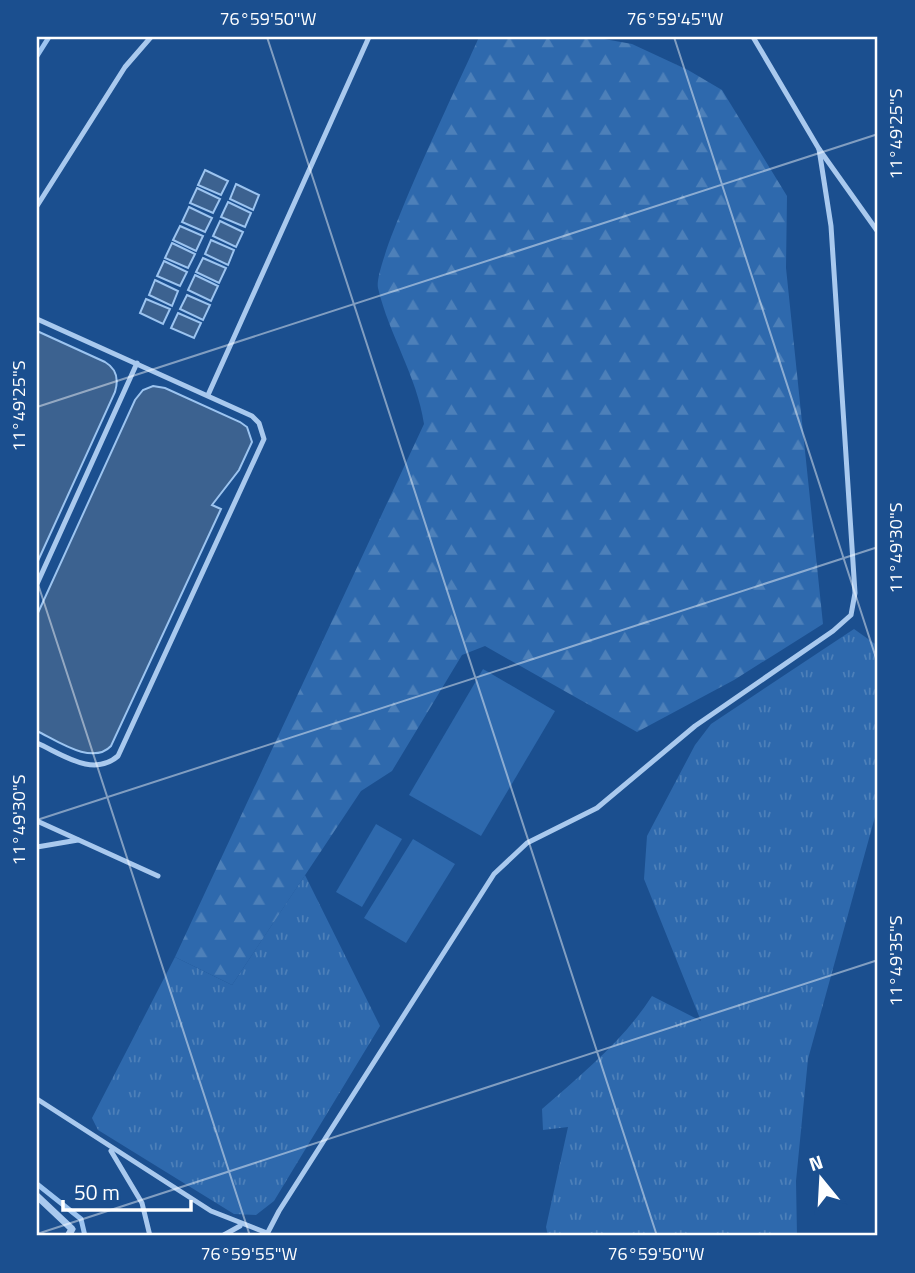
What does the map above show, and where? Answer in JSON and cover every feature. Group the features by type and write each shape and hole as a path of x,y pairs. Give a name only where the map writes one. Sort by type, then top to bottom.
{"street":[{"path":"37,1196 72,1229 68,1236"}],"lane":[{"path":"37,206 125,67 151,37"},
{"path":"208,395 369,37"},
{"path":"753,37 819,149 878,232"},
{"path":"37,1100 211,1211 267,1235 494,874 508,858 527,843 597,808 695,726 833,631 850,615 855,593 831,226 819,149"},
{"path":"37,319 252,416 259,423 264,439 118,756 111,762 95,766 37,743"},
{"path":"37,584 137,363"},
{"path":"37,821 158,876"},
{"path":"37,847 79,840"},
{"path":"110,1149 142,1203 150,1236"},
{"path":"222,1236 241,1226"}],"green space":[{"path":"479,37 593,37 632,44 688,70 722,90 787,196 786,268 823,624 734,680 637,732 485,646 462,655 392,771 361,791 232,985 175,957 424,424 415,389 378,288 380,271 403,207"},
{"path":"854,629 878,646 878,806 808,1059 796,1181 797,1236 548,1236 546,1227 568,1127 543,1130 542,1109 615,1042 652,996 701,1021 644,879 647,836 695,745 711,724"},
{"path":"483,669 555,711 481,836 409,795"},
{"path":"376,824 402,839 362,907 336,892"},
{"path":"413,839 455,864 406,943 364,918"},
{"path":"305,875 380,1026 274,1201 256,1215 234,1214 98,1130 92,1118 175,957 232,985"}],"shaded area":[{"path":"205,170 228,181 221,195 198,185"},
{"path":"236,184 259,195 253,210 230,199"},
{"path":"197,188 220,199 213,213 190,203"},
{"path":"228,202 251,213 245,227 221,217"},
{"path":"189,207 212,218 205,232 182,222"},
{"path":"220,221 243,232 236,247 213,236"},
{"path":"180,226 203,236 196,251 173,240"},
{"path":"211,240 234,250 228,265 205,254"},
{"path":"172,243 195,254 188,268 165,258"},
{"path":"203,258 226,268 219,283 196,272"},
{"path":"164,261 187,272 180,286 157,276"},
{"path":"195,275 218,286 211,301 188,290"},
{"path":"155,280 178,291 172,306 149,295"},
{"path":"187,295 210,305 203,320 180,309"},
{"path":"146,299 170,309 163,324 140,313"},
{"path":"178,313 201,323 194,338 171,328"},
{"path":"37,331 105,362 114,371 117,383 37,563"},
{"path":"153,386 165,388 240,422 247,427 252,442 239,470 212,505 221,509 111,746 94,753 84,752 37,731 37,615 135,400 143,390"}],"waterway":[{"path":"37,56 49,37"},
{"path":"37,1184 81,1219 85,1236"}]}
